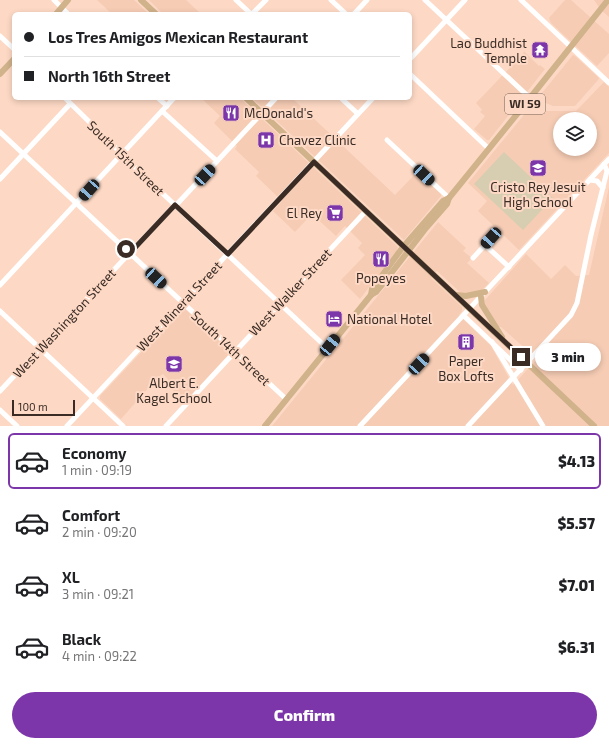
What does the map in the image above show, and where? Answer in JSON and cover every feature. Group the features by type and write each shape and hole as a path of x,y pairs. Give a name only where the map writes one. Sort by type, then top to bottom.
{"main road":[{"path":"58,12 68,0"},
{"path":"141,0 154,12"},
{"name":"WI 59","path":"265,426 371,295 376,292 390,276 443,200 449,198 608,0"},
{"path":"0,74 12,60"},
{"path":"248,100 594,426"},
{"name":"WI 59","path":"371,295 372,289 384,271 424,226"},
{"path":"384,271 390,276"},
{"path":"454,294 460,296 483,294 481,302 494,322 504,342"}],"street":[{"path":"54,0 66,12"},
{"path":"236,0 250,12"},
{"path":"254,12 266,0"},
{"path":"331,0 344,12"},
{"path":"356,12 367,0"},
{"path":"425,0 530,98"},
{"path":"412,57 464,0"},
{"path":"520,0 609,83"},
{"path":"0,36 12,47"},
{"path":"412,76 489,149"},
{"name":"South 15th Street","path":"67,100 126,159 327,348"},
{"path":"160,100 167,106"},
{"path":"0,285 172,100"},
{"name":"West Washington Street","path":"0,391 274,100"},
{"path":"343,100 358,114"},
{"name":"West Mineral Street","path":"67,426 371,100"},
{"path":"0,179 70,104"},
{"path":"162,111 217,161"},
{"name":"South 14th Street","path":"0,132 286,399"},
{"path":"387,140 449,198"},
{"path":"360,426 609,159"},
{"path":"468,426 571,315 577,303 591,235 607,170 604,164"},
{"path":"590,180 597,181 603,188"},
{"name":"West Walker Street","path":"166,426 366,211"},
{"path":"473,258 498,231"},
{"path":"485,245 509,267"},
{"path":"0,311 123,426"},
{"path":"464,316 521,370"},
{"path":"492,342 543,426"},
{"path":"0,410 17,426"}],"shaded area":[{"path":"97,0 134,0 147,12 110,12"},
{"path":"149,0 186,0 199,12 161,12"},
{"path":"565,0 571,0 609,34 609,53 597,66 551,23 549,18"},
{"path":"594,0 609,0 609,17 601,10"},
{"path":"524,51 539,66 540,65 545,69 489,140 487,140 474,129 485,116 480,112 482,110 476,103 523,54"},
{"path":"573,55 599,78 598,80 575,106 553,106 543,102 538,98"},
{"name":"Cristo Rey Jesuit High School","path":"604,82 609,87 609,153 519,250 478,211 487,201 468,183 532,105 545,111 576,111"},
{"path":"203,100 242,100 398,247 397,251 360,299 341,280 365,255 358,248 362,243 345,226 336,236 312,214 295,232 273,211 282,201 256,176 259,172 235,149 237,146 214,123 220,116"},
{"path":"254,100 294,100 395,195 417,172 441,194 441,196 404,240"},
{"path":"504,152 553,198 523,230 474,184"},
{"path":"609,187 609,426 272,426 438,222 466,248 463,251 472,258 467,263 489,283 480,292 462,294 437,271 431,278 462,307 462,311 459,315 491,346 513,385 537,359 501,327 498,327 485,306 485,300 526,254 551,279 565,265 576,276 589,275"},
{"name":"Albert E. Kagel School","path":"182,309 185,309 228,349 228,355 185,402 166,383 168,379 163,374 158,377 121,419 100,399 100,396"}],"place":[{"name":"Lao Buddhist Temple","path":"540,50"},
{"name":"McDonald's","path":"231,113"},
{"name":"Chavez Clinic","path":"266,140"},
{"name":"Cristo Rey Jesuit High School","path":"538,168"},
{"name":"El Rey","path":"335,213"},
{"name":"Popeyes","path":"381,259"},
{"name":"National Hotel","path":"334,319"},
{"name":"Paper Box Lofts","path":"466,342"},
{"name":"Albert E. Kagel School","path":"174,364"}],"route":[{"path":"126,249 130,253 175,205 228,254 314,162 521,357"}]}
